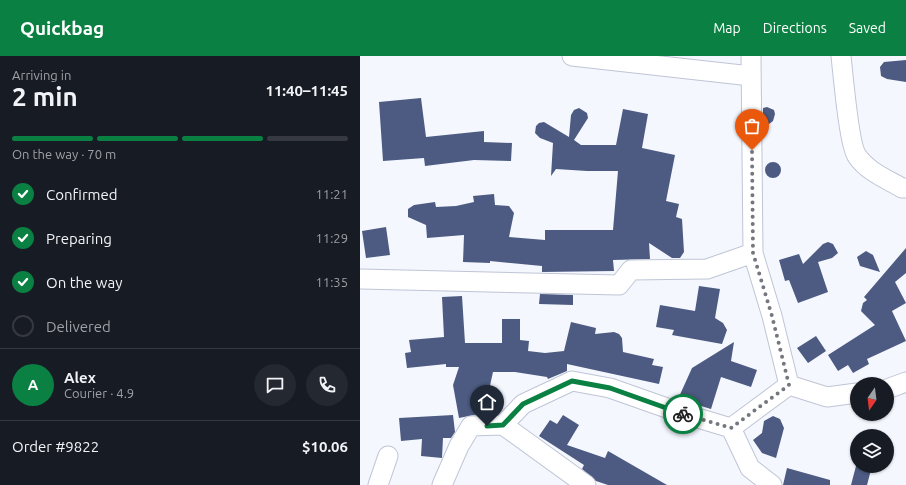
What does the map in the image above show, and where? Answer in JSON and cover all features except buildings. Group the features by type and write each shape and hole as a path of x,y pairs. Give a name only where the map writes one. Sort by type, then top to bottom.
{"street":[{"path":"572,56 751,76"},
{"path":"751,56 753,253 772,316 789,385"},
{"path":"841,56 856,156 872,172 902,188 906,188"},
{"path":"360,279 619,285 631,270 707,269 753,253"},
{"path":"503,425 523,404 572,381 610,388 681,413 731,428 750,468 772,485"},
{"path":"894,386 906,382"},
{"path":"789,385 826,397 850,394"},
{"path":"731,428 789,385"},
{"path":"442,485 458,446 471,426 503,425 586,485"},
{"path":"378,485 388,456"}],"way so far":[{"path":"683,414 731,428 789,385 772,316 753,253 752,150"}],"route":[{"path":"487,426 503,425 523,404 572,381 610,388 683,414"}]}
